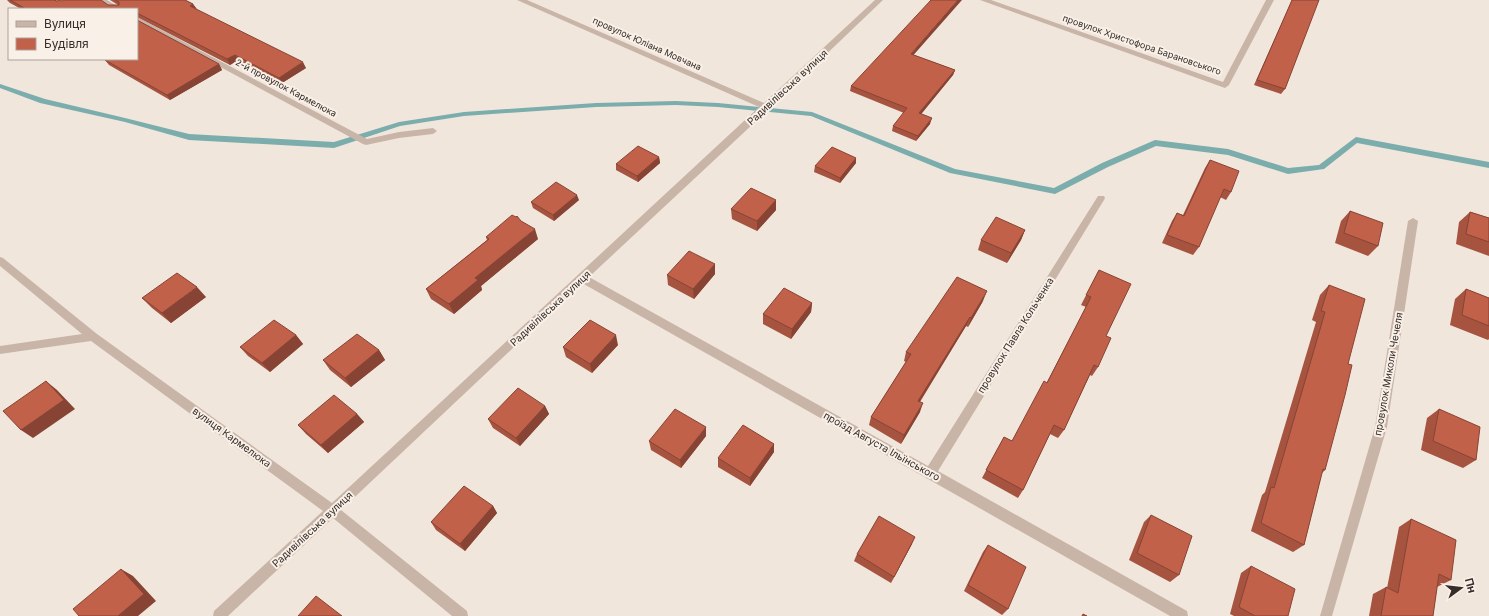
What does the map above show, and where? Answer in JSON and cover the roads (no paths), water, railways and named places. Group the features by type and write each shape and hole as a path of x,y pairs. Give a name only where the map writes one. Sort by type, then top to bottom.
{"street":[{"path":"102,0 116,8"},
{"name":"провулок Юліана Мовчана","path":"521,0 766,107"},
{"name":"Радивілівська вулиця","path":"219,616 879,0"},
{"name":"провулок Христофора Барановського","path":"984,0 1226,85 1270,0"},
{"name":"2-й провулок Кармелюка","path":"138,20 366,142 399,135 433,131"},
{"name":"провулок Павла Кольченка","path":"930,473 1101,198"},
{"name":"провулок Миколи Чечеля","path":"1326,616 1381,426 1413,221"},
{"name":"вулиця Кармелюка","path":"0,261 93,337 332,510 462,616"},
{"name":"проїзд Августа Ільїнського","path":"582,278 1182,616"},
{"path":"0,350 93,337"}],"waterway":[{"path":"0,86 43,101 189,137 334,145 399,124 464,114 596,105 676,103 718,105 812,114 953,171 1055,191 1105,165 1155,143 1228,152 1288,171 1321,167 1356,140 1489,165"}]}
